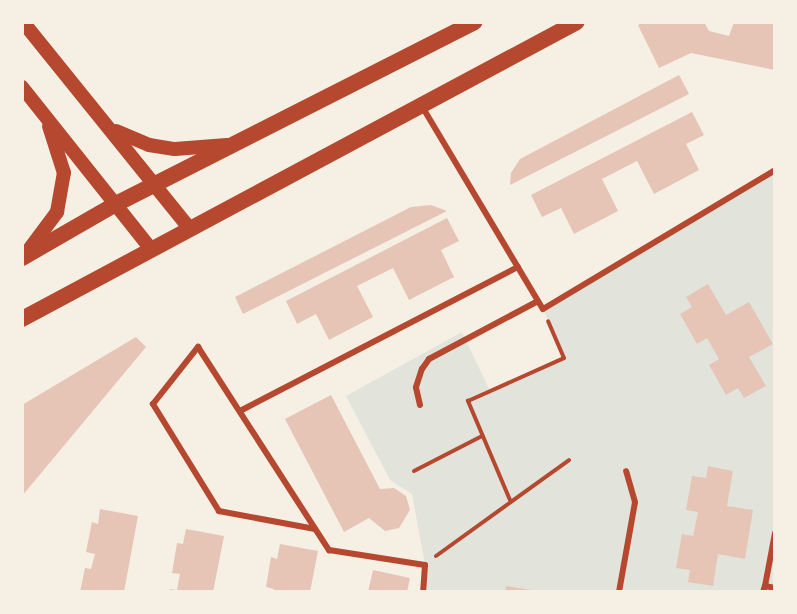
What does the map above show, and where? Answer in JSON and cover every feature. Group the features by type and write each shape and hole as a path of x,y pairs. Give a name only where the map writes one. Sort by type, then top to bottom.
{"main road":[{"path":"23,257 116,204 474,22"},
{"path":"22,319 577,22"}],"street":[{"path":"23,22 189,228"},
{"path":"22,87 150,248"},
{"path":"23,257 57,212 64,173 47,118"},
{"path":"111,128 149,145 175,149 232,145"}],"lane":[{"path":"421,105 543,309 775,170"},
{"path":"240,411 518,267"},
{"path":"420,405 416,387 429,359 538,301"},
{"path":"315,529 219,511 153,404 198,347 329,550 425,565 423,592"},
{"path":"619,592 635,502 626,471"},
{"path":"775,533 764,589 775,588"}],"path":[{"path":"510,500 468,401 564,358 543,309"},
{"path":"414,471 482,436"},
{"path":"425,565 510,500 569,460"}],"shaded area":[{"path":"775,170 775,592 423,592 425,565 412,494 390,480 346,396 462,332 490,391 563,357 543,309"}],"building":[{"path":"644,22 704,22 709,31 729,36 734,22 775,22 775,70 691,53 659,68 638,25"},
{"path":"679,75 689,94 510,185 511,173 520,159"},
{"path":"692,112 704,135 686,144 699,170 654,194 637,161 602,179 618,211 574,234 561,208 542,217 531,195"},
{"path":"431,205 447,211 243,314 235,297 411,207"},
{"path":"447,218 459,241 441,250 454,277 409,300 393,268 357,286 373,317 329,340 316,314 297,324 286,301"},
{"path":"708,284 726,315 749,302 773,344 749,357 766,386 744,398 738,388 726,395 709,365 719,359 707,338 697,344 680,314 692,307 686,297"},
{"path":"136,337 146,347 22,496 22,405"},
{"path":"331,395 380,489 394,488 406,496 410,510 399,528 385,531 369,518 344,532 285,419"},
{"path":"708,466 733,471 727,506 753,510 745,559 718,554 713,586 688,582 690,570 676,568 682,534 693,536 698,512 686,510 692,476 706,478"},
{"path":"100,509 138,516 124,592 80,592 85,568 91,569 95,554 86,552 92,522 98,524"},
{"path":"186,529 224,536 213,592 170,592 170,589 177,590 180,574 172,573 177,543 183,544"},
{"path":"280,544 318,551 310,592 273,592 274,589 266,587 271,557 277,559"},
{"path":"373,570 410,578 407,592 368,592"},
{"path":"506,586 532,590 505,592"}]}
